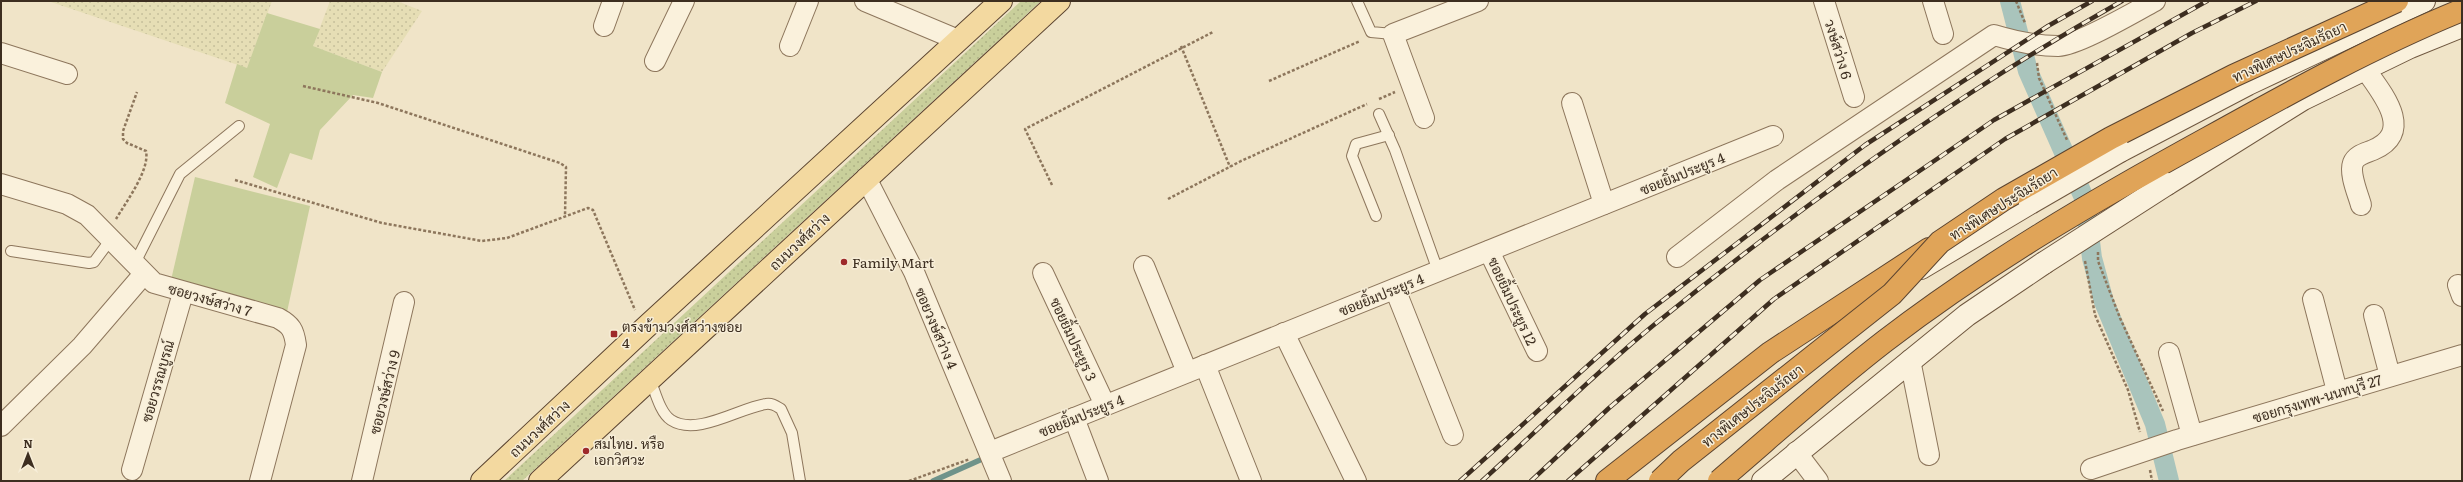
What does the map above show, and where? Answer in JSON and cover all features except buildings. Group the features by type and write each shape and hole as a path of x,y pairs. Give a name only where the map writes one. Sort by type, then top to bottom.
{"highway":[{"name":"ทางพิเศษประจิมรัถยา","path":"1660,481 1682,461 1892,294 1940,242 2004,198 2111,138 2233,76 2397,1"},
{"path":"1719,481 1884,341 1981,272 2066,217 2243,118 2396,38 2462,10"},
{"path":"1607,481 1770,353 1940,242"}],"main road":[{"name":"ถนนวงศ์สว่าง","path":"482,481 645,328 1001,1"},
{"name":"ถนนวงศ์สว่าง","path":"540,481 1059,1"},
{"path":"1673,481 1864,309 1935,258 2120,151 2248,84 2424,1"},
{"path":"1763,481 1796,452 1967,315 2044,262 2303,99 2365,69 2462,26"}],"street":[{"path":"604,26 613,1"},
{"path":"655,61 684,1"},
{"path":"790,46 808,1"},
{"path":"865,1 958,40"},
{"path":"1424,118 1394,34 1478,1"},
{"name":"วงษ์สว่าง 6","path":"1824,1 1854,97"},
{"path":"1933,1 1944,34"},
{"path":"1677,257 1778,180 1994,35 2020,41 2059,46 2081,38 2155,1"},
{"path":"1,53 67,74"},
{"path":"2361,205 2353,173 2353,163 2358,157 2378,148 2388,139 2392,132 2394,121 2391,108 2385,97 2365,69"},
{"path":"1572,103 1604,204"},
{"name":"ซอยยิ้มประยูร 4","path":"990,452 1772,136"},
{"name":"ซอยวงษ์สว่าง 4","path":"866,178 914,272 1001,481"},
{"name":"ซอยวงษ์สว่าง 7","path":"1,184 67,204 87,215 139,269 154,282 183,293 278,318 294,330 296,345 260,481"},
{"name":"ซอยยิ้มประยูร 12","path":"1489,250 1537,351"},
{"path":"1144,266 1251,481"},
{"path":"1,426 82,346 139,269"},
{"name":"ซอยยิ้มประยูร 3","path":"1043,273 1105,406"},
{"path":"1395,288 1453,435"},
{"name":"ซอยวรรณบูรณ์","path":"132,470 183,293"},
{"path":"2313,299 2337,391"},
{"name":"ซอยวงษ์สว่าง 9","path":"362,481 404,302"},
{"path":"2374,315 2390,376"},
{"path":"1284,333 1356,481"},
{"path":"2169,353 2192,435"},
{"name":"ซอยกรุงเทพ-นนทบุรี 27","path":"2091,468 2192,435 2337,391 2462,356"},
{"path":"1910,360 1929,455"},
{"path":"1074,418 1098,481"},
{"path":"1796,452 1818,481"}],"lane":[{"path":"1357,1 1371,32 1394,34"},
{"path":"1379,114 1389,136 1438,271"},
{"path":"139,269 180,174 239,126"},
{"path":"1376,216 1352,156 1356,144 1389,136"},
{"path":"11,250 89,264 94,262 109,237"},
{"path":"650,379 660,405 670,420 682,425 717,421 766,404 781,409 792,433 800,481"}],"path":[{"path":"1052,185 1025,129 1181,46 1213,32"},
{"path":"1269,81 1364,40 1394,34"},
{"path":"1181,46 1230,167"},
{"path":"1376,100 1412,84"},
{"path":"302,86 378,103 560,163 566,166 565,216"},
{"path":"109,237 148,159 146,151 127,143 123,139 123,131 138,92"},
{"path":"1168,198 1230,167 1369,104"},
{"path":"235,180 382,223 482,241 507,238 588,208 593,210 637,314 645,328"},
{"path":"2085,258 2095,316 2128,390 2146,450 2152,481"},
{"path":"909,481 990,452"}],"shaded area":[{"path":"48,1 272,1 247,68"},
{"path":"330,1 397,1 422,11 382,72 313,46"}],"green space":[{"path":"1021,1 1041,1 522,481 504,481"},
{"path":"267,13 320,29 313,46 382,72 373,98 353,95 320,130 312,160 290,153 277,188 253,177 270,124 225,103 237,64 247,68"},
{"path":"195,177 310,206 287,312 171,280"}],"waterway":[{"path":"2010,1 2028,71 2085,200 2092,258 2104,302 2155,424 2169,481"},
{"path":"933,481 980,460"}],"railway":[{"path":"1460,481 1645,314 1865,145 2048,26 2092,1"},
{"path":"1482,481 1589,381 1655,324 1767,236 1824,194 1940,113 2000,74 2122,1"},
{"path":"1531,481 1609,408 1760,280 1994,120 2207,1"},
{"path":"1568,481 1774,299 2005,139 2192,33 2256,1"}],"place":[{"name":"Family Mart","path":"844,262"},
{"name":"ตรงข้ามวงศ์สว่างซอย 4","path":"614,334"},
{"name":"สมไทย. หรือ เอกวิศวะ","path":"586,451"}]}
